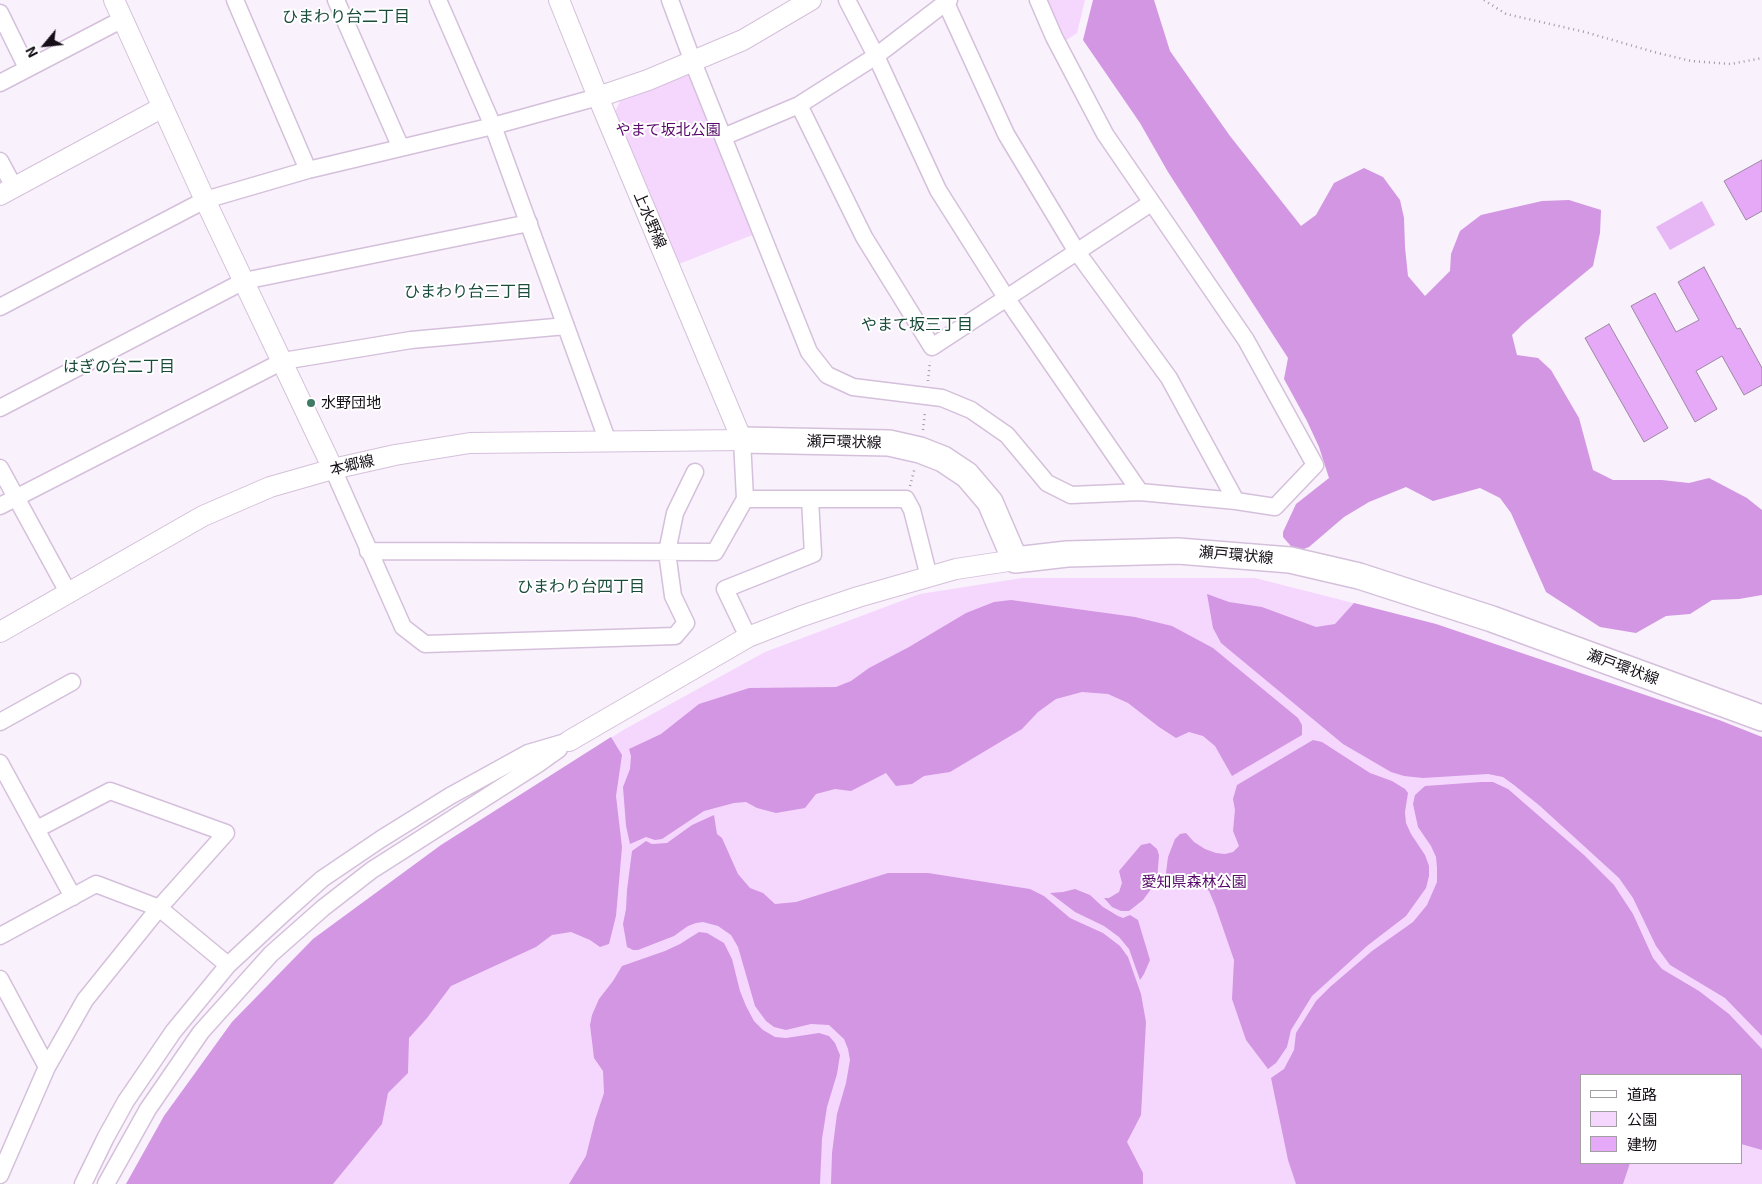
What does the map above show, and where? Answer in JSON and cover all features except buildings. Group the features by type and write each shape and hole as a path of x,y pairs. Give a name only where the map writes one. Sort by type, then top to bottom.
{"main road":[{"name":"瀬戸環状線","path":"742,440 889,443 920,450 943,459 967,475 990,502 1015,560 1066,554 1178,551 1290,560 1359,576 1492,619 1762,718"}],"street":[{"path":"114,0 205,200 333,469 403,627 425,644 675,636 686,623 673,596 667,552 676,513 695,472"},
{"path":"235,0 308,170"},
{"path":"336,0 401,148"},
{"path":"438,0 493,126 608,442"},
{"name":"上水野線","path":"560,0 598,97 742,440"},
{"path":"670,0 809,352 827,376 853,388 942,398 971,410 1007,434 1047,482 1071,495 1140,492 1236,501 1276,507 1315,465 1246,340 1105,134 1054,37 1038,0"},
{"path":"0,307 205,200 308,170 493,126 598,97 693,62 743,40 811,0"},
{"path":"847,0 876,56 938,190 1007,299 1140,492"},
{"path":"723,137 799,104 876,56 947,1 1006,134 1077,252 1169,378 1236,501"},
{"path":"0,13 27,68"},
{"path":"0,83 123,19"},
{"path":"799,104 864,236 932,347 1151,203"},
{"path":"0,160 7,191 163,107"},
{"path":"0,408 244,281 529,223"},
{"path":"0,506 283,361 411,340 566,326"},
{"path":"368,551 715,552 745,499 742,440"},
{"name":"本郷線","path":"0,632 203,516 270,487 333,469 395,455 470,443 742,440"},
{"path":"0,468 68,594"},
{"path":"745,499 906,500 912,510 929,577"},
{"path":"748,637 725,589 813,554 810,499"},
{"path":"106,1184 148,1109 201,1032 271,954 323,908 372,870 538,764 569,742 748,637 858,597 956,570 1015,560"},
{"path":"0,722 72,682"},
{"path":"83,1184 126,1101 173,1032 228,965 322,879 450,796 528,753 569,742"},
{"path":"0,764 73,897"},
{"path":"0,1175 47,1067 85,1000 159,908 226,833 110,791 37,829"},
{"path":"0,936 96,884 159,908 228,965"},
{"path":"0,979 47,1067"}],"path":[{"path":"1484,0 1506,14 1585,32 1691,61 1731,64 1762,58"},
{"path":"906,500 920,450"}],"green space":[{"path":"1045,0 1085,0 1077,33 1065,41"},
{"path":"1093,0 1154,0 1170,51 1230,136 1301,226 1316,215 1334,183 1364,168 1383,177 1400,200 1404,218 1408,276 1425,296 1450,271 1451,254 1460,231 1481,215 1542,201 1569,200 1601,210 1600,233 1593,266 1512,335 1517,355 1538,358 1551,370 1579,418 1593,470 1613,480 1662,480 1689,483 1709,478 1747,498 1762,510 1762,595 1739,599 1712,600 1690,614 1666,616 1636,633 1600,627 1546,592 1511,513 1500,498 1480,488 1433,501 1406,487 1369,502 1344,517 1309,547 1296,552 1283,537 1283,532 1296,504 1329,478 1319,447 1284,379 1288,358 1168,172 1140,123 1083,40"},
{"name":"やまて坂北公園","path":"685,72 692,76 755,234 679,264 615,112 621,99"},
{"name":"愛知県森林公園","path":"1022,578 1255,578 1436,624 1719,720 1762,737 1762,1184 126,1184 164,1116 232,1022 313,939 441,845 625,729 765,652 920,594"},
{"path":"1207,594 1229,602 1262,607 1316,627 1335,624 1354,603 1436,624 1719,720 1762,737 1762,1036 1725,998 1670,965 1656,946 1633,898 1619,878 1540,806 1514,785 1503,777 1488,774 1423,778 1404,776 1391,772 1343,744 1221,643 1213,628"},
{"path":"1011,600 1135,617 1172,626 1213,648 1298,718 1302,725 1302,735 1232,776 1215,746 1203,736 1189,732 1176,738 1128,703 1108,694 1082,692 1056,699 1038,712 1022,729 950,772 924,776 912,784 896,786 886,773 851,791 835,789 816,794 805,808 776,813 757,808 746,802 734,803 704,811 662,839 655,840 646,837 630,844 626,826 623,787 630,769 631,756 629,749 661,734 699,704 749,688 836,687 851,681 869,668 966,613 994,602"},
{"path":"611,737 622,755 616,796 622,847 616,916 609,944 600,947 590,940 571,932 552,935 536,947 451,986 409,1038 408,1073 388,1093 382,1124 333,1184 126,1184 164,1116 232,1022 313,939 441,845"},
{"path":"1313,740 1322,742 1370,773 1392,781 1405,789 1408,793 1405,812 1406,823 1425,855 1429,866 1429,876 1426,888 1406,916 1367,946 1312,996 1291,1030 1287,1047 1276,1063 1268,1069 1246,1040 1232,999 1234,960 1209,891 1196,884 1171,885 1166,873 1168,857 1175,839 1180,834 1186,833 1194,842 1205,849 1225,854 1233,852 1239,846 1233,831 1235,810 1233,799 1237,785"},
{"path":"1493,782 1508,789 1584,855 1614,885 1633,914 1653,958 1662,969 1699,991 1729,1014 1762,1049 1762,1150 1742,1144 1742,1074 1580,1074 1580,1164 1630,1164 1623,1184 1296,1184 1288,1160 1271,1078 1284,1069 1294,1050 1296,1033 1316,1001 1372,951 1413,922 1427,905 1437,882 1436,857 1418,827 1413,804 1415,795 1425,786"},
{"path":"714,815 717,834 722,838 738,874 750,888 763,893 775,904 796,902 888,873 928,873 1030,889 1044,896 1070,918 1103,933 1120,946 1128,957 1141,994 1146,1022 1141,1115 1127,1142 1143,1173 1143,1184 831,1184 832,1153 837,1114 850,1060 844,1039 829,1025 811,1024 786,1030 774,1027 766,1021 755,1006 738,947 731,935 718,926 703,922 696,923 674,936 638,950 627,947 623,924 632,851 646,841 652,844 667,843 692,825"},
{"path":"1150,843 1157,849 1159,855 1157,881 1143,900 1129,911 1121,911 1112,907 1104,898 1109,898 1119,892 1122,883 1119,871 1141,845"},
{"path":"1075,889 1090,895 1103,907 1118,916 1123,918 1130,915 1138,920 1150,960 1140,980 1129,949 1119,937 1104,926 1075,912 1050,893"},
{"path":"699,932 707,933 724,943 732,959 746,1006 754,1021 763,1030 775,1037 786,1038 819,1033 829,1036 835,1043 840,1055 837,1074 827,1107 822,1139 820,1184 569,1184 586,1156 604,1093 603,1071 594,1058 590,1025 599,999 622,966 665,951"}],"shaded area":[{"path":"1702,201 1715,225 1670,250 1656,227"}],"place":[{"name":"水野団地","path":"311,403"}],"district":[{"name":"ひまわり台二丁目","path":"346,17"},
{"name":"ひまわり台三丁目","path":"468,292"},
{"name":"やまて坂三丁目","path":"917,325"},
{"name":"はぎの台二丁目","path":"119,367"},
{"name":"ひまわり台四丁目","path":"581,587"}]}
